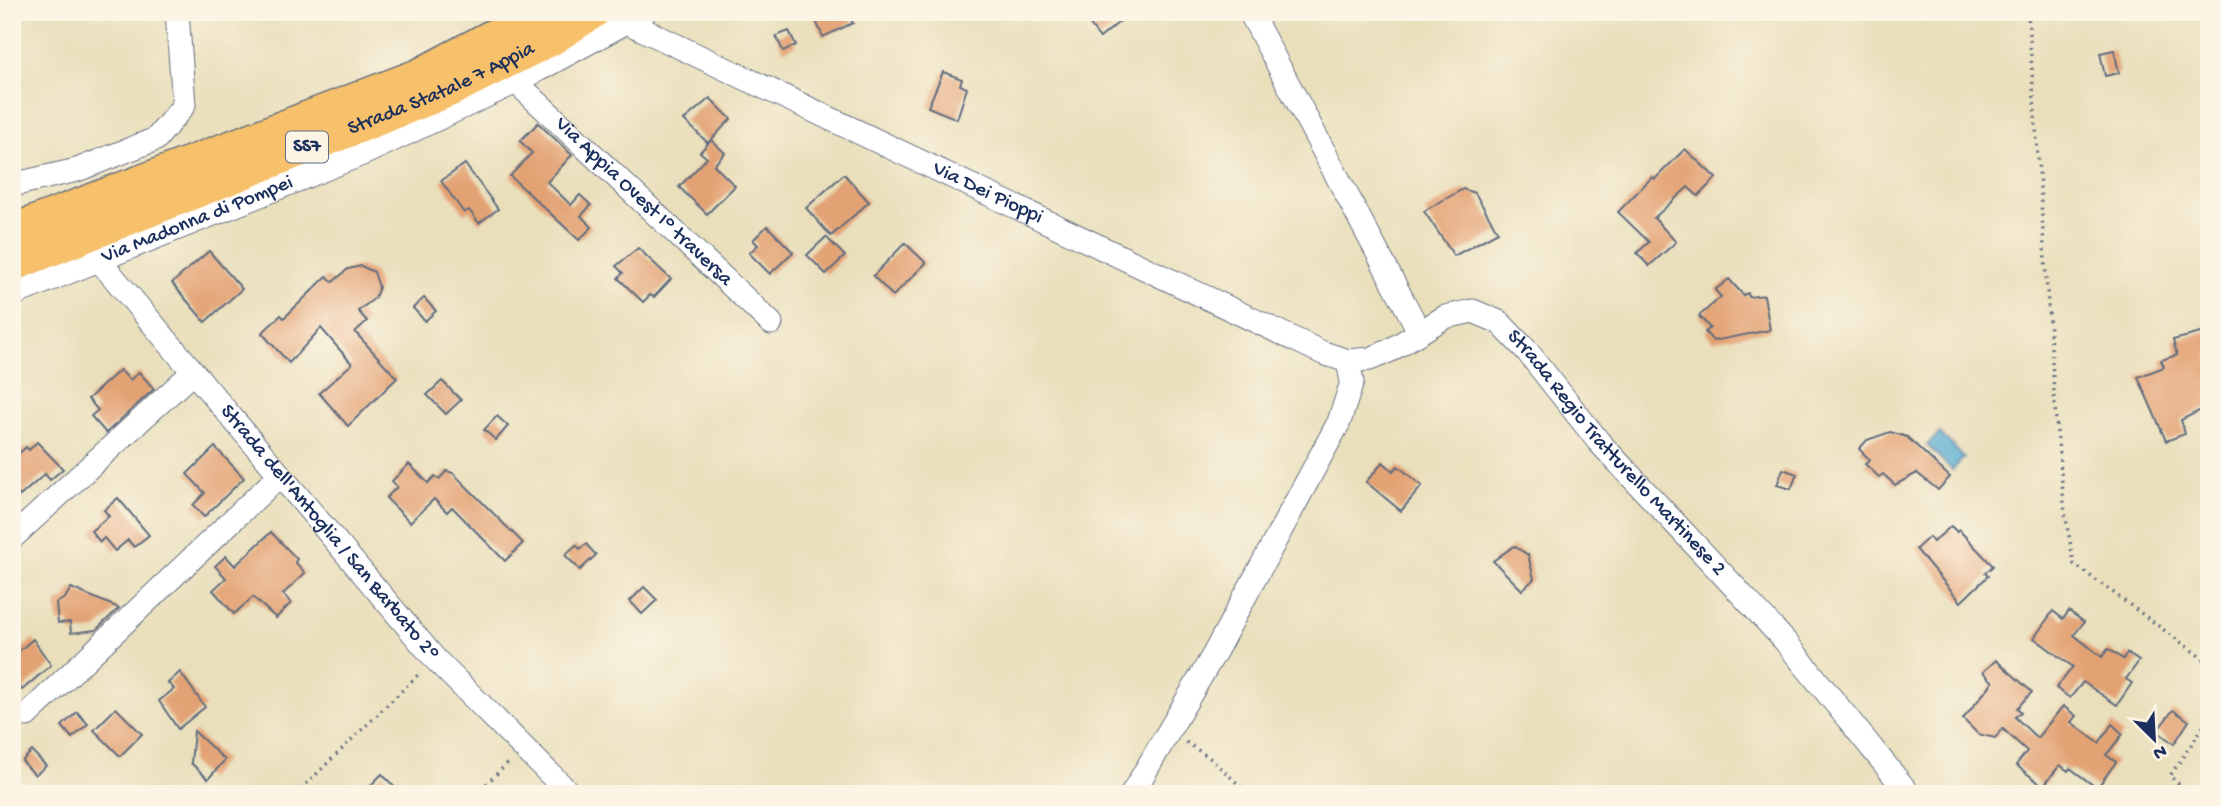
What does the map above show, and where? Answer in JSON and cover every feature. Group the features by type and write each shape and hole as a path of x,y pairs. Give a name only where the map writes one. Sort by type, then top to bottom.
{"highway":[{"name":"Strada Statale 7 Appia","path":"12,231 420,75 538,12"},
{"name":"Strada Statale 7 Appia","path":"12,265 450,90 551,39 593,12"}],"street":[{"path":"12,185 78,170 156,139 184,104 177,12"},
{"path":"1250,12 1419,331"},
{"name":"Via Madonna di Pompei","path":"12,295 367,152 516,82 637,18"},
{"name":"Via Dei Pioppi","path":"637,18 1323,353 1348,361"},
{"name":"Via Appia Ovest I° traversa","path":"516,82 771,323"},
{"name":"Strada dell'Antoglia / San Barbato 2°","path":"99,260 435,659 570,794"},
{"name":"Strada Regio Tratturello Martinese 2","path":"1348,361 1370,359 1389,351 1444,317 1473,311 1499,323 1513,335 1599,442 1785,641 1909,794"},
{"path":"1132,794 1339,422 1352,382 1348,361"},
{"path":"12,538 193,372"},
{"path":"27,715 279,475"}],"path":[{"path":"2028,12 2056,421 2065,513 2074,564 2209,663"},
{"path":"296,794 435,659"},
{"path":"2189,794 2170,776 2209,718"},
{"path":"1170,730 1212,759 1248,794"},
{"path":"476,794 524,748"}],"water":[{"path":"1940,433 1964,458 1952,470 1927,445"}],"building":[{"path":"812,12 848,12 853,23 823,37"},
{"path":"1088,12 1131,12 1100,38 1089,24 1094,21"},
{"path":"789,31 796,45 783,51 776,36"},
{"path":"2114,50 2119,73 2105,76 2100,53"},
{"path":"943,72 962,79 960,85 967,88 957,119 928,107"},
{"path":"710,98 731,119 708,143 684,120"},
{"path":"538,123 572,155 547,182 571,205 580,195 591,205 581,216 592,227 579,240 510,176 532,153 520,141"},
{"path":"711,140 725,153 714,165 735,186 707,214 679,187 707,158 700,152"},
{"path":"1685,149 1716,178 1698,196 1688,187 1654,218 1676,242 1649,266 1637,253 1649,242 1618,212 1652,177 1655,179"},
{"path":"465,164 498,209 479,223 469,210 464,213 441,181"},
{"path":"844,174 869,202 831,236 806,208"},
{"path":"1463,189 1475,193 1498,232 1454,256 1424,211"},
{"path":"767,226 793,252 770,274 749,253 758,245 753,240"},
{"path":"826,237 845,256 826,274 807,255"},
{"path":"905,243 926,263 893,296 873,276"},
{"path":"638,248 671,279 654,297 650,295 643,302 618,278 623,273 616,266"},
{"path":"209,251 242,289 205,322 172,283"},
{"path":"361,266 374,272 379,287 375,298 358,311 367,321 355,332 397,378 348,426 319,393 352,364 321,328 289,363 262,333 281,315 284,318 327,276 333,282 348,269"},
{"path":"1729,279 1743,295 1764,295 1770,330 1713,341 1705,332 1710,328 1699,316 1721,297 1715,290"},
{"path":"424,298 436,311 425,321 413,308"},
{"path":"2209,331 2209,406 2181,420 2185,434 2166,441 2138,377 2164,367 2161,360 2177,355 2173,340"},
{"path":"120,370 130,380 139,372 154,389 106,433 91,416 98,410 88,399"},
{"path":"442,381 461,400 446,414 427,395"},
{"path":"497,416 508,426 496,440 484,430"},
{"path":"1890,432 1907,437 1950,477 1938,490 1917,473 1895,485 1883,474 1879,477 1865,464 1870,460 1859,449 1867,440"},
{"path":"37,442 63,469 50,480 45,474 20,496 12,487 12,460 26,447 29,450"},
{"path":"215,447 244,478 204,517 193,505 205,493 187,474"},
{"path":"1383,462 1393,471 1398,466 1422,486 1401,511 1366,482"},
{"path":"409,464 428,483 435,476 439,479 447,471 453,473 523,543 505,561 452,507 447,512 434,499 410,522 386,498 397,487 392,481"},
{"path":"1783,469 1797,474 1791,489 1777,485"},
{"path":"118,498 149,535 134,547 128,540 115,551 104,538 100,542 91,531 109,516 104,510"},
{"path":"1951,526 1957,532 1959,530 1993,566 1985,573 1988,576 1961,602 1916,549 1929,537 1933,542"},
{"path":"271,532 297,559 295,562 305,573 283,594 291,603 276,618 253,597 234,614 213,590 226,578 215,566 226,556 235,566"},
{"path":"586,544 596,555 580,570 565,555 576,545 580,549"},
{"path":"1514,546 1528,555 1534,579 1522,590 1493,561"},
{"path":"644,587 657,600 642,614 630,601"},
{"path":"71,588 119,608 96,630 71,633 70,622 58,623 56,603 65,598"},
{"path":"2053,611 2063,619 2069,611 2084,622 2074,635 2102,657 2108,649 2123,659 2127,653 2139,661 2126,679 2132,683 2117,705 2083,682 2070,698 2056,688 2073,667 2034,638"},
{"path":"33,639 51,665 22,690 12,678 12,657"},
{"path":"1996,660 2032,692 2017,708 2021,712 2015,717 2037,738 2063,706 2076,716 2071,722 2099,743 2112,724 2123,734 2106,755 2116,762 2097,788 2070,768 2068,771 2060,765 2043,786 2016,765 2027,751 2003,729 1995,738 1978,734 1963,719 1993,682 1983,672"},
{"path":"180,672 205,707 178,729 159,701 174,689 168,683"},
{"path":"116,708 142,734 120,756 94,730"},
{"path":"2173,710 2189,721 2174,744 2157,731"},
{"path":"77,712 88,724 72,738 62,726"},
{"path":"194,731 225,760 208,779 191,763"},
{"path":"32,751 46,766 35,775 22,761"},
{"path":"382,774 401,794 362,794"}]}
